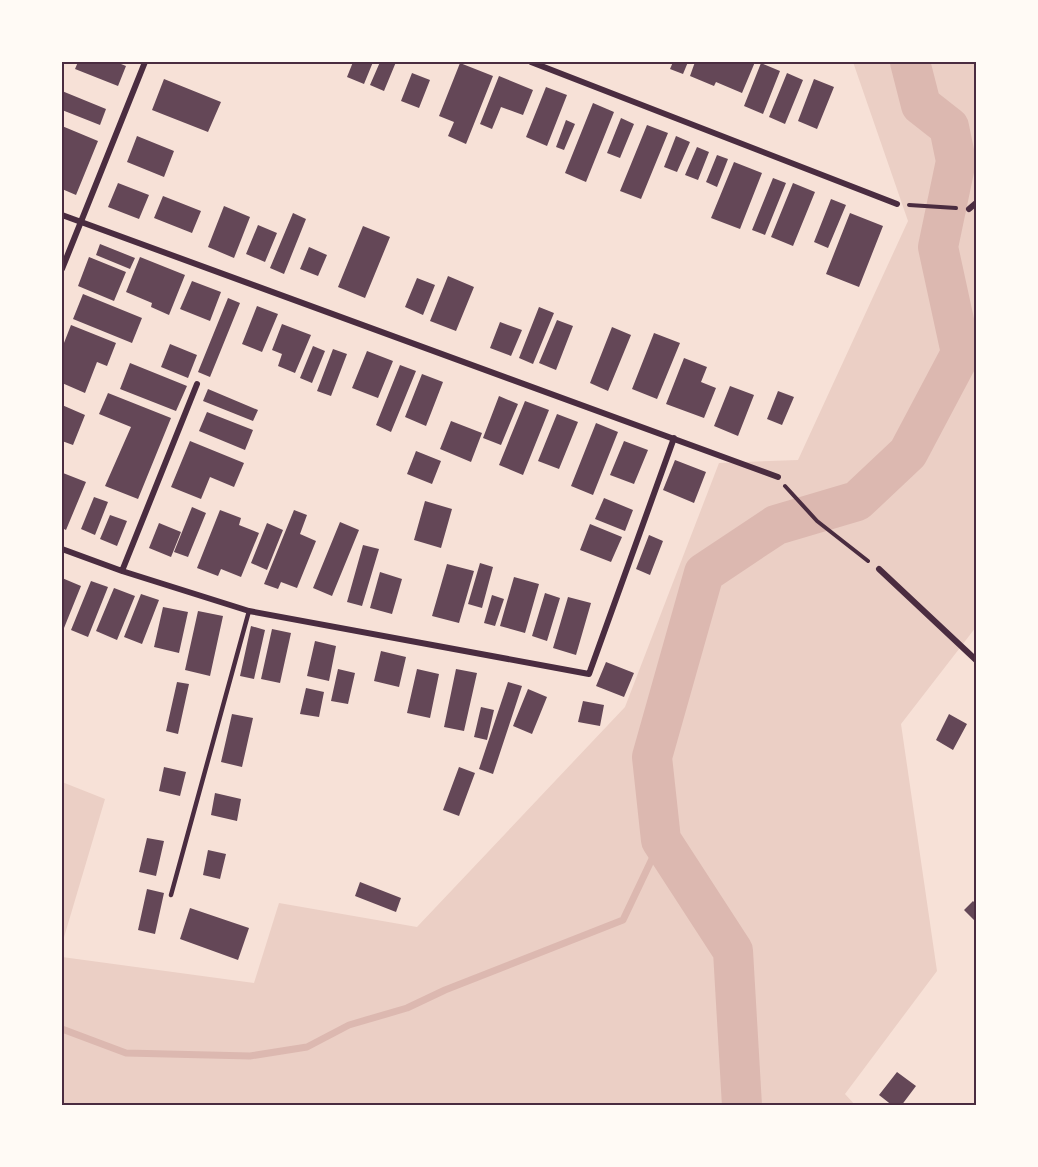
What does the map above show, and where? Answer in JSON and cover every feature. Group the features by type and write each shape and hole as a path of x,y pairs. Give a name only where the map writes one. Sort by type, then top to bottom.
{"street":[{"path":"62,269 145,62"},
{"path":"531,62 897,204"},
{"path":"969,209 976,203"},
{"path":"62,215 778,477"},
{"path":"122,571 197,384"},
{"path":"62,549 122,571 249,611 589,674 674,438"},
{"path":"879,569 976,660"}],"lane":[{"path":"171,895 249,611"}],"path":[{"path":"897,204 969,209"},
{"path":"786,487 817,521 879,569"}],"shaded area":[{"path":"853,62 976,62 976,627 901,724 937,971 845,1094 855,1105 62,1106 62,957 254,983 279,903 417,927 625,707 719,463 798,460 908,221"},
{"path":"62,782 105,799 62,944"}],"building":[{"path":"78,62 116,62 126,66 118,86 75,69"},
{"path":"353,62 373,62 364,84 347,77"},
{"path":"380,62 396,62 384,91 370,85"},
{"path":"673,62 688,62 683,74 670,69"},
{"path":"695,62 755,62 742,93 716,82 714,86 690,76"},
{"path":"460,63 493,76 466,144 448,136 454,122 439,116"},
{"path":"761,63 780,71 763,114 744,106"},
{"path":"412,73 430,80 419,108 401,101"},
{"path":"787,73 803,80 785,124 769,117"},
{"path":"499,76 533,90 523,115 501,107 492,129 480,124"},
{"path":"164,79 221,102 208,132 152,110"},
{"path":"814,79 834,87 817,129 798,121"},
{"path":"546,87 567,95 547,146 526,137"},
{"path":"62,91 106,109 100,125 62,110"},
{"path":"593,103 614,112 586,182 565,173"},
{"path":"621,118 634,124 620,158 607,153"},
{"path":"566,120 575,124 564,150 556,147"},
{"path":"647,125 668,133 641,199 620,191"},
{"path":"62,126 98,141 76,195 62,189"},
{"path":"137,136 174,151 164,177 127,162"},
{"path":"676,136 690,142 677,172 664,167"},
{"path":"697,147 709,152 698,180 685,175"},
{"path":"717,155 728,159 717,187 706,182"},
{"path":"734,162 762,173 740,229 711,218"},
{"path":"773,178 786,183 765,235 752,230"},
{"path":"118,183 149,195 139,219 108,207"},
{"path":"793,183 815,192 793,246 771,237"},
{"path":"163,196 201,211 192,233 154,218"},
{"path":"831,199 846,205 828,248 814,242"},
{"path":"224,206 250,217 234,258 208,247"},
{"path":"293,213 306,219 284,274 270,268"},
{"path":"850,213 883,226 859,287 826,274"},
{"path":"258,225 277,233 265,262 246,254"},
{"path":"363,226 390,237 365,298 338,287"},
{"path":"100,244 135,258 130,269 96,255"},
{"path":"309,247 327,255 318,276 300,269"},
{"path":"89,257 126,272 114,301 78,286"},
{"path":"140,257 185,275 169,315 151,307 152,303 126,292"},
{"path":"448,276 474,287 456,331 430,321"},
{"path":"417,278 435,285 423,315 405,307"},
{"path":"192,281 221,292 210,321 180,309"},
{"path":"83,294 142,318 132,343 73,319"},
{"path":"228,298 240,303 210,377 198,372"},
{"path":"257,306 278,314 262,352 242,344"},
{"path":"539,307 554,313 533,364 519,358"},
{"path":"557,320 573,326 556,370 539,363"},
{"path":"500,322 522,330 511,356 490,348"},
{"path":"282,324 311,335 295,373 278,366 282,354 272,350"},
{"path":"71,325 116,343 107,366 97,362 85,393 62,383 62,348"},
{"path":"612,327 631,335 608,391 590,383"},
{"path":"654,333 680,343 657,399 632,389"},
{"path":"170,344 197,355 188,378 161,367"},
{"path":"313,346 325,351 312,383 300,378"},
{"path":"333,349 347,354 331,396 317,391"},
{"path":"367,351 393,361 378,398 352,388"},
{"path":"684,358 707,367 701,382 716,388 704,418 666,404"},
{"path":"130,363 187,386 176,411 120,389"},
{"path":"400,365 416,371 391,432 376,425"},
{"path":"422,374 443,382 426,426 405,417"},
{"path":"730,386 754,395 738,436 714,426"},
{"path":"208,389 258,410 253,421 203,401"},
{"path":"778,391 794,397 782,425 767,419"},
{"path":"108,393 171,418 138,499 105,486 131,427 99,414"},
{"path":"499,396 518,404 501,445 483,438"},
{"path":"525,401 549,410 523,475 499,465"},
{"path":"62,405 85,415 73,445 62,441"},
{"path":"207,412 253,430 245,450 199,431"},
{"path":"557,414 578,422 559,469 538,461"},
{"path":"451,421 482,433 471,462 440,449"},
{"path":"596,423 618,432 593,495 571,486"},
{"path":"190,441 244,463 234,487 210,477 201,499 171,487"},
{"path":"624,441 648,450 634,484 610,475"},
{"path":"416,451 441,461 432,484 407,474"},
{"path":"675,460 706,472 694,503 663,490"},
{"path":"63,473 86,482 66,530 62,528"},
{"path":"94,497 108,502 95,535 81,529"},
{"path":"604,498 633,510 625,531 595,519"},
{"path":"425,501 452,509 441,548 414,540"},
{"path":"192,507 206,513 188,557 174,552"},
{"path":"220,510 241,518 239,525 259,533 241,577 221,569 218,576 197,568"},
{"path":"294,510 307,515 300,534 316,541 297,588 281,582 278,589 264,584"},
{"path":"110,515 127,521 117,546 100,539"},
{"path":"340,522 359,530 332,596 313,588"},
{"path":"159,523 181,532 171,557 149,548"},
{"path":"267,523 283,530 267,570 251,563"},
{"path":"590,524 622,537 611,562 580,550"},
{"path":"649,535 663,541 650,575 636,569"},
{"path":"363,545 379,549 362,606 347,602"},
{"path":"480,563 493,567 482,608 468,604"},
{"path":"447,564 474,571 459,623 432,616"},
{"path":"380,572 402,579 392,614 370,608"},
{"path":"514,577 539,584 525,633 500,626"},
{"path":"62,578 81,586 64,628 62,627"},
{"path":"91,581 108,587 88,637 71,630"},
{"path":"114,588 135,596 117,640 96,631"},
{"path":"545,593 560,598 547,641 532,636"},
{"path":"141,594 159,600 142,644 124,637"},
{"path":"492,595 504,599 495,626 484,623"},
{"path":"568,597 591,603 576,655 553,648"},
{"path":"163,607 188,612 179,653 154,647"},
{"path":"198,611 223,616 210,676 185,670"},
{"path":"251,626 265,630 254,679 240,676"},
{"path":"272,629 291,633 280,683 261,679"},
{"path":"315,641 336,646 329,681 307,676"},
{"path":"381,651 406,657 399,687 374,681"},
{"path":"606,662 634,673 624,697 596,686"},
{"path":"338,669 355,673 348,704 331,701"},
{"path":"417,669 439,674 430,718 407,713"},
{"path":"456,669 477,673 464,731 444,727"},
{"path":"177,682 189,684 178,734 166,731"},
{"path":"508,682 522,686 493,774 479,769"},
{"path":"306,688 324,692 319,717 300,714"},
{"path":"528,689 547,697 532,734 513,726"},
{"path":"583,701 604,705 600,726 578,722"},
{"path":"481,707 494,710 487,740 474,737"},
{"path":"232,714 253,718 242,767 221,762"},
{"path":"949,714 967,724 953,750 936,740"},
{"path":"164,767 186,772 180,796 159,791"},
{"path":"459,767 475,773 459,816 443,810"},
{"path":"215,793 241,799 237,821 211,815"},
{"path":"147,838 164,841 156,876 139,872"},
{"path":"208,850 226,854 220,879 203,875"},
{"path":"360,882 401,898 396,912 355,896"},
{"path":"147,889 164,893 155,934 138,930"},
{"path":"973,901 976,904 976,922 964,910"},
{"path":"190,908 249,928 238,960 180,939"},
{"path":"897,1072 916,1086 901,1106 893,1106 879,1095"}],"waterway":[{"path":"742,1106 733,951 661,840 652,757 704,573 776,525 857,501 908,453 961,353 938,247 956,161 949,127 921,105 910,62"},
{"path":"62,1029 126,1053 250,1056 307,1047 349,1025 407,1008 445,990 623,920 661,840"}]}
